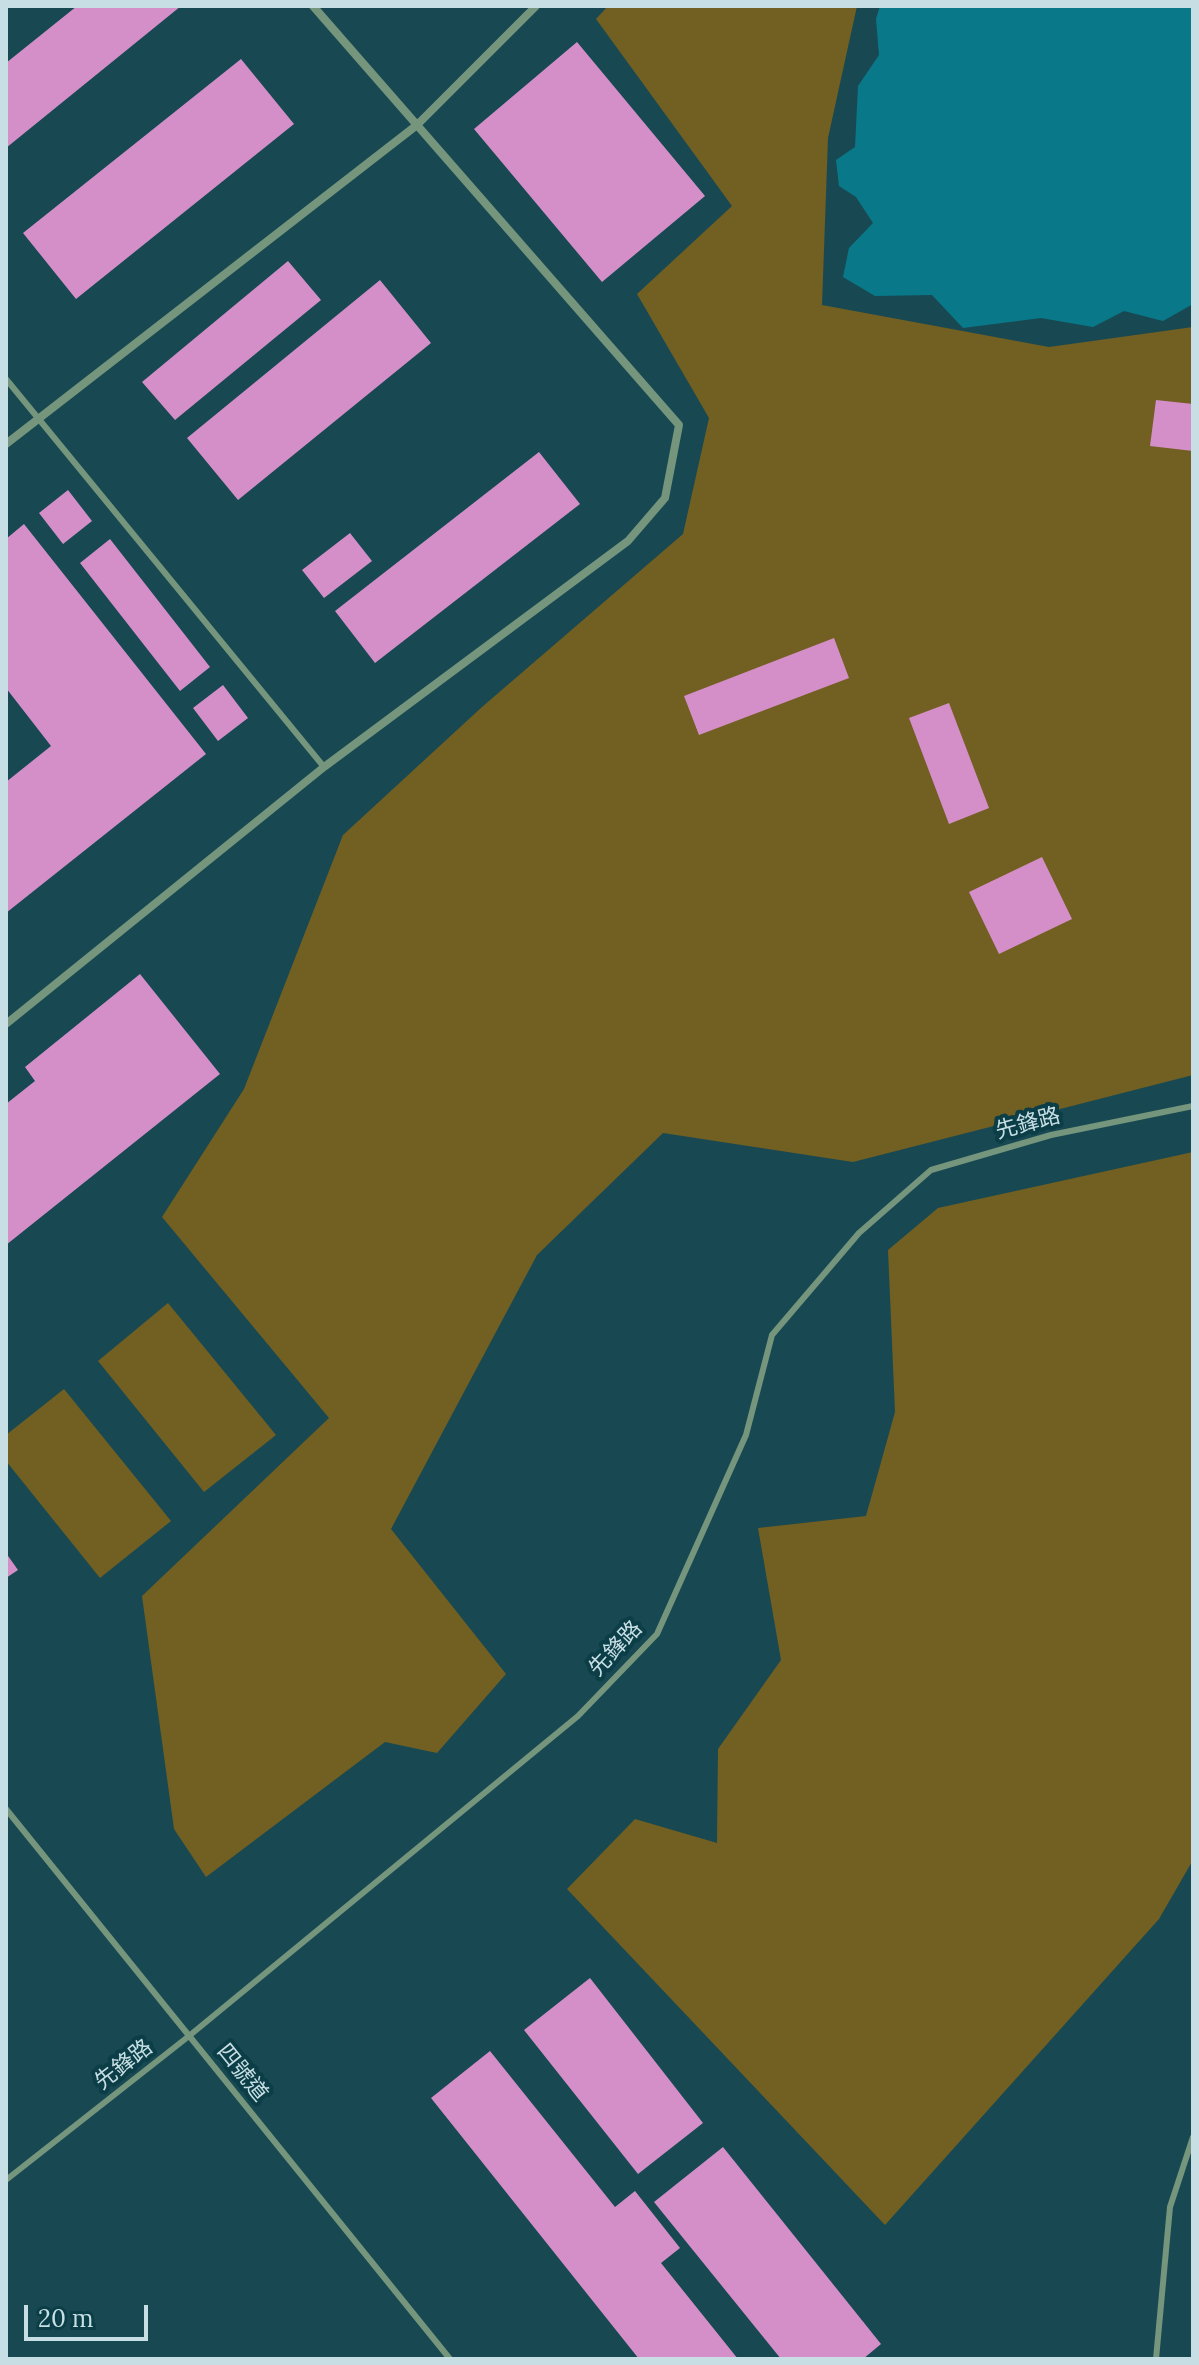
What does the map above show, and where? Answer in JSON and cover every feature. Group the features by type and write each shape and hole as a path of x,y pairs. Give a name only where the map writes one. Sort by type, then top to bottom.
{"street":[{"path":"6,1024 324,767 628,541 665,498 679,425 313,6"},
{"path":"6,444 417,125 536,6"}],"lane":[{"path":"6,379 324,767"},
{"name":"先鋒路","path":"6,2180 189,2036 578,1716 657,1634 746,1435 772,1335 859,1233 931,1170 1051,1135 1193,1106"},
{"name":"四號道","path":"6,1809 450,2359"},
{"path":"1156,2359 1170,2207 1193,2137"}],"shaded area":[{"path":"608,6 857,6 828,138 822,305 1049,347 1193,327 1193,1075 853,1162 663,1133 537,1255 391,1529 506,1674 437,1753 385,1742 206,1877 174,1829 142,1596 329,1418 162,1217 244,1089 343,835 482,707 683,534 709,418 637,294 732,206 596,19"},
{"path":"1193,1152 1193,1860 1159,1919 885,2225 567,1889 635,1819 717,1843 718,1749 781,1660 758,1528 866,1516 895,1412 888,1250 938,1208"},
{"path":"168,1303 276,1435 204,1492 98,1361"},
{"path":"64,1389 171,1521 100,1578 6,1461 6,1435"}],"water":[{"path":"880,6 1193,6 1193,304 1163,321 1124,311 1093,327 1041,318 963,328 932,295 875,296 843,277 849,248 873,223 856,197 839,186 836,160 855,147 858,86 879,55 876,19"}],"building":[{"path":"77,6 181,6 6,148 6,63"},
{"path":"577,42 705,196 602,282 474,129"},
{"path":"241,59 294,124 76,299 23,233"},
{"path":"288,261 321,300 175,420 142,382"},
{"path":"380,280 431,343 238,500 187,438"},
{"path":"1156,400 1193,404 1193,451 1150,446"},
{"path":"539,452 580,504 375,663 335,611"},
{"path":"68,490 92,521 63,544 39,513"},
{"path":"24,524 206,754 6,913 6,782 51,746 6,688 6,539"},
{"path":"350,533 372,561 324,598 302,570"},
{"path":"110,539 210,667 180,691 80,563"},
{"path":"834,638 849,678 699,735 684,696"},
{"path":"223,685 248,718 218,741 193,708"},
{"path":"949,703 989,808 949,824 909,718"},
{"path":"1042,857 1072,919 999,954 969,892"},
{"path":"140,974 220,1074 6,1245 6,1104 35,1081 25,1067"},
{"path":"6,1553 18,1570 6,1578"},
{"path":"590,1978 703,2123 638,2174 524,2030"},
{"path":"490,2051 615,2207 635,2191 680,2248 661,2263 738,2359 639,2359 431,2098"},
{"path":"723,2147 881,2344 863,2359 781,2359 654,2202"}]}
